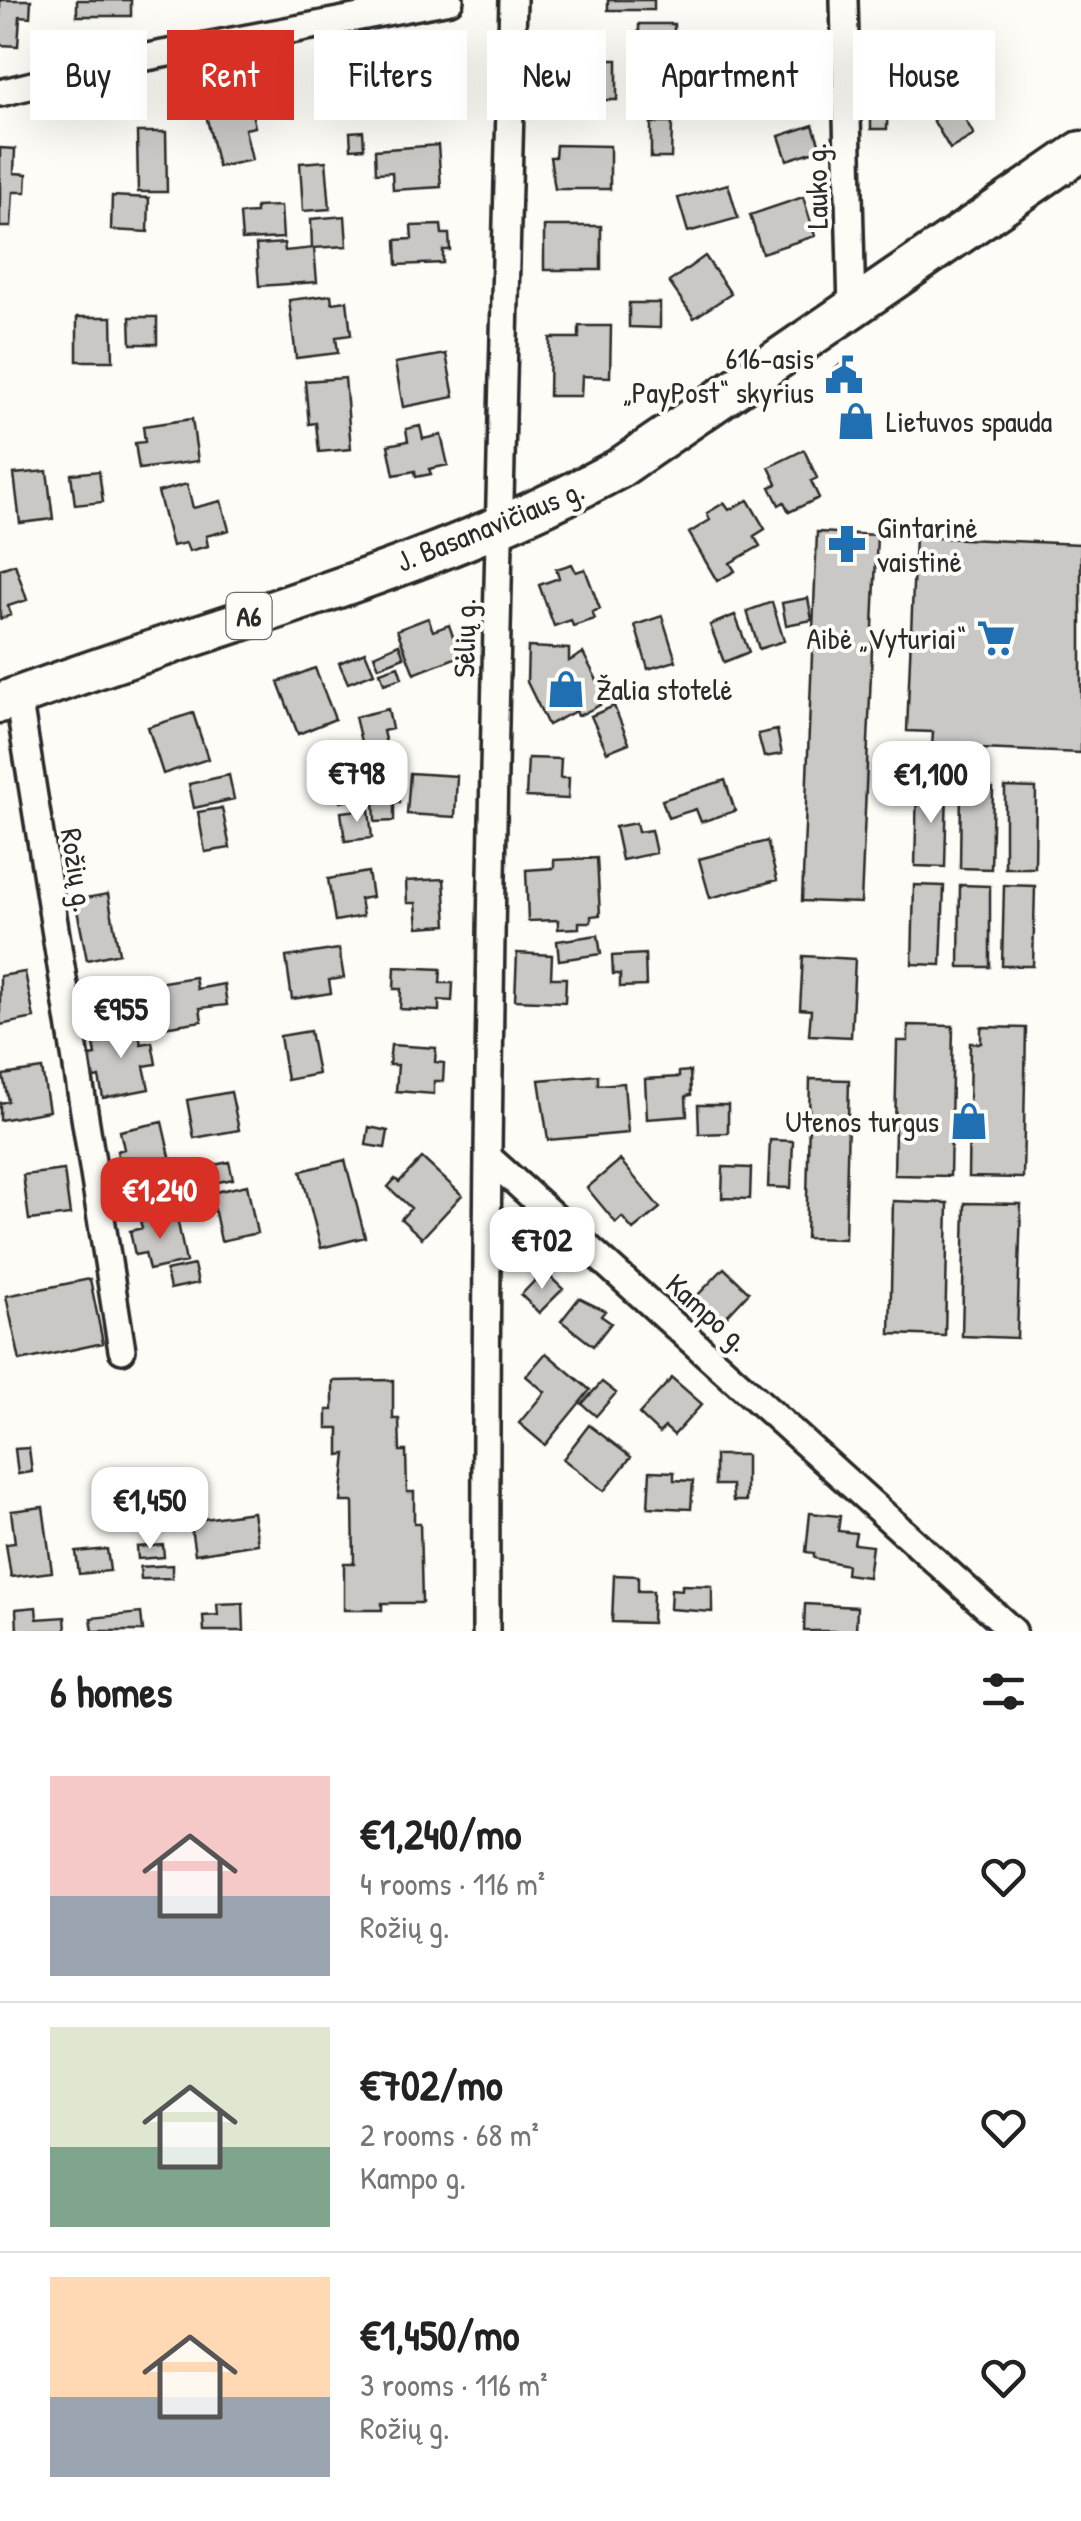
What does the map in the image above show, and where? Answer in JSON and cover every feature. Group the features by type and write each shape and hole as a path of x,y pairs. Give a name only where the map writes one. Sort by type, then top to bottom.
{"main road":[{"name":"J. Basanavičiaus g.","path":"9,699 498,528 618,469 1081,151"}],"street":[{"path":"0,93 147,57 450,0"},
{"name":"Sėlių g.","path":"488,1157 498,528 513,0"},
{"name":"Lauko g.","path":"844,0 852,310"},
{"name":"Rožių g.","path":"9,699 122,1350"},
{"path":"486,1631 488,1157"},
{"name":"Kampo g.","path":"488,1157 1014,1631"}],"building":[{"path":"0,0 31,0 30,17 20,16 18,46 0,45"},
{"path":"77,0 131,0 131,16 77,16"},
{"path":"608,0 654,0 654,10 608,10"},
{"path":"639,24 674,24 674,30 639,30"},
{"path":"606,60 617,60 617,100 606,100"},
{"path":"207,120 254,120 255,127 245,129 252,160 218,167"},
{"path":"871,120 887,120 887,129 871,129"},
{"path":"933,120 966,120 974,135 950,149"},
{"path":"651,123 672,123 671,158 651,158"},
{"path":"813,125 821,149 787,160 779,136"},
{"path":"363,131 364,148 351,149 350,132"},
{"path":"137,132 166,132 167,192 138,192"},
{"path":"438,145 441,187 393,190 392,172 376,173 375,150"},
{"path":"556,145 610,146 610,189 555,189 550,157 555,157"},
{"path":"0,148 15,149 14,173 27,174 26,192 13,192 11,227 0,227"},
{"path":"326,161 330,209 303,211 300,163"},
{"path":"728,184 738,218 688,232 678,198"},
{"path":"112,196 149,198 148,232 111,230"},
{"path":"803,197 815,236 762,253 750,215"},
{"path":"281,206 283,238 242,240 240,214 256,213 256,207"},
{"path":"345,216 347,246 312,248 311,219"},
{"path":"441,225 442,234 449,234 450,250 443,250 443,263 397,265 396,240 412,239 411,226"},
{"path":"544,226 601,226 601,270 544,270"},
{"path":"284,243 285,251 314,248 317,282 259,286 256,245"},
{"path":"705,256 731,294 694,318 669,282"},
{"path":"331,295 332,303 347,301 351,335 336,337 338,353 296,358 289,300"},
{"path":"629,303 660,303 660,328 629,327"},
{"path":"77,317 112,317 113,361 77,361"},
{"path":"130,317 157,317 157,344 131,344"},
{"path":"579,326 611,326 610,377 582,376 581,396 549,396 550,338 579,338"},
{"path":"446,354 454,397 403,407 395,363"},
{"name":"616-asis „PayPost“ skyrius","path":"843,362 854,374 853,385 835,385 832,372"},
{"path":"345,378 351,449 319,452 316,423 309,424 305,381"},
{"path":"192,419 198,461 139,469 135,443 145,442 143,426"},
{"path":"420,426 423,439 441,435 448,465 416,477 415,471 394,475 388,445 408,441 406,429"},
{"path":"804,450 817,478 811,481 819,498 789,512 784,502 779,505 770,487 777,484 769,467"},
{"path":"47,471 53,519 20,523 14,474"},
{"path":"99,471 103,502 75,505 71,474"},
{"path":"187,484 193,508 221,501 229,530 206,536 208,546 189,551 186,543 172,546 158,492"},
{"path":"748,500 765,529 754,536 760,546 730,563 735,571 717,581 689,533 710,520 707,513 724,503 729,510"},
{"path":"817,532 877,535 861,903 802,901"},
{"name":"Aibė „Vyturiai“","path":"915,537 1081,544 1081,753 932,747 933,732 907,731"},
{"path":"15,564 27,600 8,606 11,615 0,619 0,569"},
{"path":"572,564 576,572 585,569 600,609 592,612 595,619 573,626 571,620 554,626 539,585 559,578 556,569"},
{"path":"808,598 812,620 786,625 782,603"},
{"path":"772,602 784,641 759,649 747,611"},
{"path":"735,615 749,652 724,662 710,625"},
{"path":"662,616 676,661 648,669 635,625"},
{"path":"428,618 433,631 449,625 460,656 414,674 397,630"},
{"path":"399,644 404,657 379,667 374,655"},
{"name":"Žalia stotelė","path":"528,647 569,649 569,661 583,653 605,696 597,700 600,705 578,716 576,711 548,725 527,682"},
{"path":"365,652 374,673 348,683 339,663"},
{"path":"398,666 402,678 384,684 380,672"},
{"path":"315,668 335,719 298,734 278,682"},
{"path":"614,706 629,743 607,752 591,716"},
{"path":"388,709 392,729 383,731 388,753 365,758 355,717"},
{"path":"193,713 208,759 163,774 148,727"},
{"path":"777,730 782,754 764,757 758,734"},
{"path":"355,755 363,797 341,802 333,759"},
{"path":"398,756 400,803 394,803 394,821 375,822 372,758"},
{"path":"528,758 561,759 560,778 569,778 568,799 526,797"},
{"path":"410,773 457,776 455,817 407,814"},
{"path":"229,775 234,799 194,808 189,784"},
{"path":"725,780 735,811 701,822 696,809 668,818 662,800"},
{"path":"917,786 947,786 945,867 915,866"},
{"path":"1005,787 1036,788 1035,868 1005,868"},
{"path":"961,788 993,788 991,869 960,868"},
{"path":"222,808 230,848 205,852 198,812"},
{"path":"369,809 372,838 345,841 341,812"},
{"path":"636,823 638,832 651,830 656,853 622,860 615,827"},
{"path":"767,841 777,880 710,898 699,859"},
{"path":"597,858 600,915 591,916 591,922 579,922 579,928 558,929 558,920 528,921 526,870 554,868 554,860"},
{"path":"368,872 372,897 360,899 363,916 335,921 328,879"},
{"path":"444,879 447,925 418,927 416,903 407,903 406,881"},
{"path":"914,885 944,886 941,965 912,964"},
{"path":"960,885 990,886 990,967 959,967"},
{"path":"1004,885 1035,886 1033,966 1002,966"},
{"path":"108,894 119,953 87,960 75,900"},
{"path":"598,935 601,954 559,960 557,941"},
{"path":"339,949 344,978 329,980 331,993 292,999 286,957"},
{"path":"517,953 552,955 551,978 566,978 565,1002 515,1000"},
{"path":"645,954 646,986 620,987 620,974 613,974 612,956"},
{"path":"803,956 855,959 851,1037 809,1035 811,1010 800,1009"},
{"path":"395,967 441,969 440,983 453,983 452,1001 439,1000 439,1011 400,1009 401,989 394,989"},
{"path":"25,972 34,1018 0,1025 0,976"},
{"path":"195,977 197,989 224,984 227,1005 200,1008 202,1021 163,1027 157,983"},
{"path":"137,1025 141,1044 152,1042 156,1064 144,1066 149,1089 103,1098 99,1077 90,1079 86,1057 96,1055 92,1034"},
{"path":"908,1025 953,1026 950,1176 894,1175 897,1041 908,1041"},
{"path":"981,1027 1026,1028 1023,1178 968,1177 970,1043 981,1043"},
{"path":"310,1031 318,1074 287,1080 280,1036"},
{"path":"391,1045 436,1048 435,1062 444,1063 443,1081 434,1081 434,1094 396,1091 398,1065 389,1065"},
{"path":"42,1069 49,1111 0,1120 0,1103 8,1101 3,1075"},
{"path":"690,1071 687,1116 647,1119 645,1079 679,1077 679,1072"},
{"path":"598,1075 598,1085 624,1083 628,1133 548,1140 539,1080"},
{"path":"810,1079 849,1080 845,1239 806,1238"},
{"path":"231,1092 239,1130 194,1138 187,1100"},
{"path":"698,1105 728,1105 728,1133 699,1134"},
{"path":"162,1122 173,1170 130,1179 126,1164 120,1165 117,1151 124,1149 120,1131"},
{"path":"369,1127 388,1131 385,1148 366,1145"},
{"path":"770,1140 793,1141 791,1188 768,1187"},
{"path":"422,1158 462,1195 422,1238 401,1219 411,1208 388,1187 395,1179 399,1182"},
{"path":"345,1160 365,1237 321,1248 301,1171"},
{"path":"620,1160 660,1208 633,1230 622,1217 616,1223 587,1188"},
{"path":"229,1162 233,1179 213,1183 209,1166"},
{"path":"723,1167 751,1168 750,1199 722,1198"},
{"path":"64,1170 70,1215 29,1220 23,1175"},
{"path":"247,1185 257,1233 221,1241 211,1193"},
{"path":"893,1201 948,1203 945,1336 890,1334"},
{"path":"965,1203 1021,1204 1017,1338 962,1336"},
{"path":"176,1213 186,1262 149,1270 145,1253 135,1255 130,1231 142,1228 140,1221"},
{"path":"194,1265 198,1283 170,1289 166,1271"},
{"path":"724,1268 749,1292 722,1321 696,1297"},
{"path":"544,1271 563,1289 539,1313 521,1295"},
{"path":"90,1279 103,1343 20,1361 6,1296"},
{"path":"579,1298 605,1311 601,1316 611,1323 593,1346 561,1321"},
{"path":"546,1353 590,1390 545,1445 519,1423 545,1392 526,1376"},
{"path":"672,1378 702,1404 674,1435 665,1427 659,1433 639,1414"},
{"path":"393,1380 393,1419 399,1419 400,1451 406,1451 407,1492 414,1492 414,1523 420,1523 422,1603 382,1603 382,1610 344,1610 344,1563 354,1563 353,1502 341,1502 346,1454 339,1455 339,1428 327,1428 327,1410 333,1410 333,1381"},
{"path":"602,1382 616,1393 596,1416 582,1404"},
{"path":"589,1425 631,1457 604,1491 563,1459"},
{"path":"29,1448 32,1472 18,1474 15,1449"},
{"path":"715,1455 746,1455 746,1501 733,1501 732,1485 715,1485"},
{"path":"650,1471 674,1472 674,1480 693,1481 691,1509 648,1507"},
{"path":"43,1507 52,1572 11,1577 6,1544 15,1543 11,1511"},
{"path":"253,1512 258,1544 195,1554 190,1521"},
{"path":"810,1513 840,1516 838,1531 856,1533 854,1544 872,1546 868,1577 846,1574 847,1565 814,1558 814,1553 806,1552"},
{"path":"163,1545 164,1557 138,1559 137,1547"},
{"path":"107,1549 110,1571 79,1574 76,1552"},
{"path":"172,1565 172,1578 141,1579 140,1567"},
{"path":"614,1575 638,1576 638,1591 653,1591 652,1623 612,1622"},
{"path":"682,1585 712,1586 712,1612 670,1609 671,1589 682,1590"},
{"path":"243,1603 244,1631 204,1631 203,1616 218,1615 217,1604"},
{"path":"805,1604 857,1607 856,1631 804,1631"},
{"path":"36,1607 37,1619 65,1617 66,1631 17,1631 16,1609"},
{"path":"141,1613 143,1631 93,1631 91,1618"}],"place":[{"name":"616-asis „PayPost“ skyrius","path":"844,375"},
{"name":"Lietuvos spauda","path":"856,421"},
{"name":"Gintarinė vaistinė","path":"847,544"},
{"name":"Aibė „Vyturiai“","path":"996,638"},
{"name":"Žalia stotelė","path":"566,689"},
{"name":"Utenos turgus","path":"969,1121"}]}
